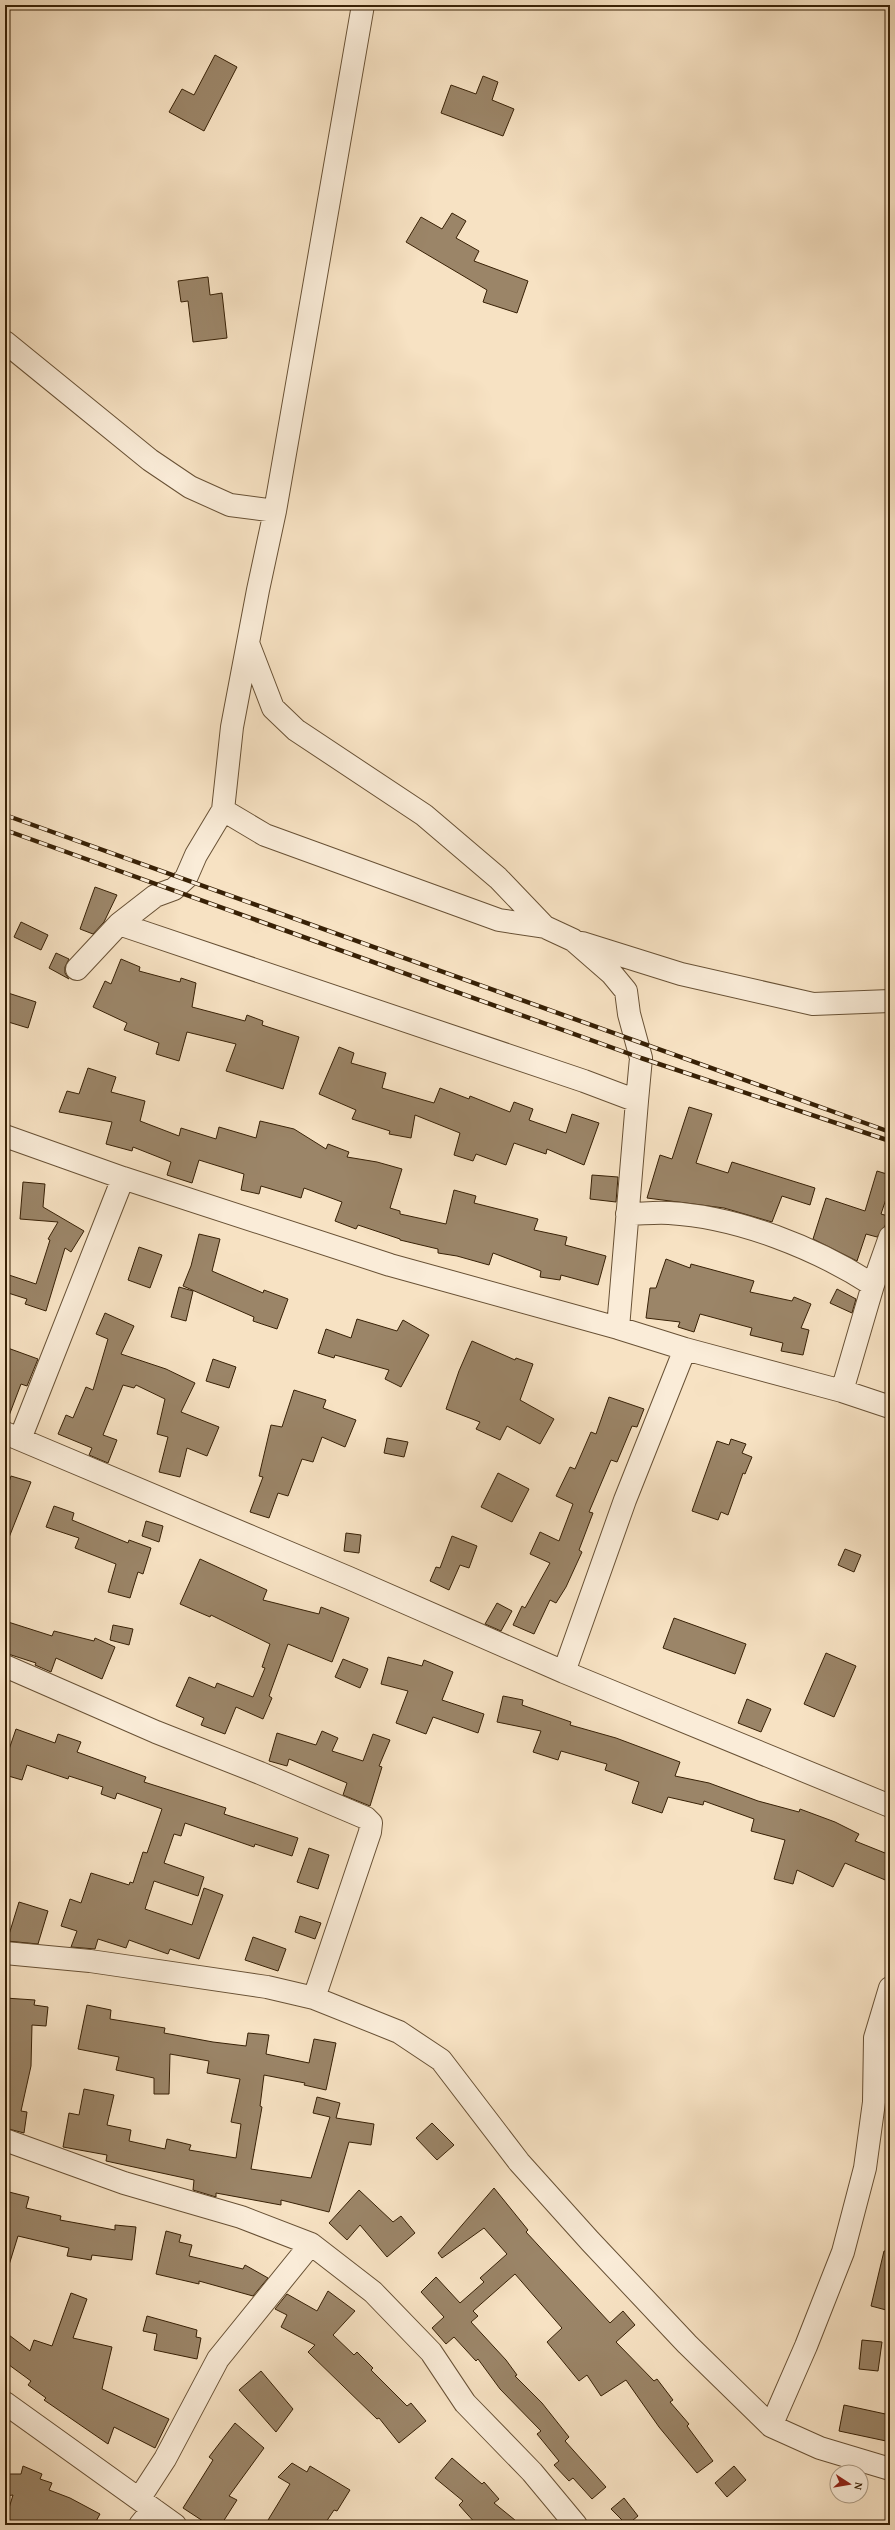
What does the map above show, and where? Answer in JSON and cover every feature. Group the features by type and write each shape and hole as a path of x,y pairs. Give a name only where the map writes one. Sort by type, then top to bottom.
{"street":[{"path":"77,969 119,924 155,896 174,889 186,878 196,855 223,810 232,727 275,512 363,5"},
{"path":"5,342 150,460 190,487 230,505 275,512"},
{"path":"248,643 274,708 296,730 424,815 498,878 545,927"},
{"path":"223,810 265,834 464,908 499,920 545,927 573,940 681,974 813,1004 890,1001"},
{"path":"119,924 584,1081 638,1101"},
{"path":"573,940 612,974 626,991 629,1014 641,1058 618,1328"},
{"path":"5,1136 123,1178 390,1264 618,1328 685,1349 842,1391 890,1407"},
{"path":"123,1178 13,1436 349,1578 564,1672 890,1806"},
{"path":"627,1214 669,1213 741,1226 810,1250 842,1265 873,1285"},
{"path":"842,1391 873,1285 890,1237"},
{"path":"564,1672 625,1500 685,1349"},
{"path":"5,1666 156,1732 366,1818 371,1823 370,1832 314,1998"},
{"path":"5,1953 105,1963 268,1987 314,1998 400,2032 441,2060 519,2162 590,2242 687,2344 771,2426 820,2448 890,2469"},
{"path":"771,2426 806,2346 843,2252 865,2168 890,1988"},
{"path":"5,2140 124,2184 242,2217 311,2244 373,2292 431,2352 465,2403 532,2472 576,2525"},
{"path":"144,2511 165,2460 218,2359 311,2244"},
{"path":"10,2413 144,2511 175,2525"}],"building":[{"path":"215,55 237,67 204,131 169,112 182,89 194,95"},
{"path":"483,76 498,82 492,100 514,109 503,136 441,113 451,85 476,94"},
{"path":"452,213 466,221 456,238 479,251 474,261 528,281 517,313 483,302 487,290 406,242 421,217 442,229"},
{"path":"208,277 210,295 222,293 227,338 193,342 188,301 181,302 178,281"},
{"path":"95,887 117,895 104,922 93,934 80,929"},
{"path":"21,922 48,935 41,950 14,937"},
{"path":"56,953 69,959 65,967 65,973 69,979 49,968"},
{"path":"121,959 140,967 139,971 180,982 181,978 196,983 192,1007 245,1021 247,1015 263,1021 262,1025 299,1037 283,1089 226,1071 236,1044 187,1032 179,1061 156,1054 159,1043 124,1030 127,1023 93,1007 105,981 111,984"},
{"path":"5,992 36,1002 28,1028 5,1021"},
{"path":"339,1047 354,1053 351,1063 386,1073 382,1088 434,1103 440,1088 469,1099 470,1096 510,1112 514,1102 533,1109 529,1120 566,1133 572,1114 599,1123 584,1165 547,1149 546,1154 514,1143 506,1165 476,1154 473,1161 454,1155 460,1133 415,1115 411,1138 389,1134 390,1131 352,1119 356,1110 319,1094"},
{"path":"88,1068 116,1077 111,1092 145,1101 140,1121 179,1136 181,1128 216,1139 219,1127 256,1138 260,1121 294,1129 326,1149 328,1144 349,1152 347,1157 377,1162 402,1169 390,1208 400,1211 400,1214 446,1224 454,1190 476,1196 474,1203 538,1219 534,1230 567,1237 565,1245 606,1256 598,1285 561,1275 560,1280 540,1277 541,1271 493,1253 489,1265 457,1256 438,1253 438,1249 400,1240 358,1225 356,1229 335,1221 342,1202 304,1188 301,1198 261,1186 259,1194 241,1190 244,1174 199,1160 192,1183 167,1175 171,1162 133,1147 132,1151 106,1144 112,1122 59,1112 67,1091 79,1094"},
{"path":"689,1107 712,1114 696,1163 728,1173 732,1162 815,1188 810,1205 782,1196 772,1222 724,1208 647,1198 660,1155 672,1159"},
{"path":"877,1171 890,1175 890,1187 881,1214 888,1216 885,1226 877,1237 866,1234 857,1261 813,1239 826,1198 865,1211"},
{"path":"592,1175 618,1177 616,1202 590,1199"},
{"path":"23,1182 45,1184 43,1207 84,1231 71,1252 65,1248 46,1311 25,1304 27,1299 5,1292 9,1275 36,1284 50,1240 48,1239 58,1222 20,1219"},
{"path":"199,1234 220,1239 212,1271 263,1293 264,1290 288,1299 277,1329 253,1321 254,1317 183,1286 191,1266"},
{"path":"139,1247 162,1255 150,1288 128,1280"},
{"path":"666,1259 690,1268 691,1264 754,1281 750,1292 792,1301 794,1297 811,1304 801,1328 809,1330 803,1355 781,1351 783,1343 750,1335 752,1328 700,1314 694,1332 678,1327 680,1322 646,1318 650,1288 656,1288"},
{"path":"179,1287 193,1291 186,1321 171,1317"},
{"path":"837,1289 856,1299 852,1313 830,1303"},
{"path":"105,1313 134,1326 121,1354 166,1369 195,1383 181,1412 219,1427 207,1456 187,1448 180,1477 159,1472 168,1437 157,1434 165,1399 136,1385 134,1388 123,1385 103,1435 117,1440 108,1463 89,1455 92,1448 58,1434 66,1415 73,1418 86,1387 93,1390 108,1339 96,1334"},
{"path":"357,1319 397,1331 403,1320 429,1335 401,1387 385,1379 389,1370 335,1355 334,1358 318,1353 326,1329 351,1338"},
{"path":"472,1341 515,1360 516,1358 533,1364 520,1400 554,1419 540,1444 507,1426 500,1440 476,1429 480,1422 446,1409 459,1371"},
{"path":"5,1347 38,1359 27,1386 21,1384 7,1421 5,1421"},
{"path":"213,1359 236,1367 229,1388 206,1381"},
{"path":"294,1390 326,1400 323,1408 356,1420 345,1447 322,1437 313,1462 302,1459 288,1496 278,1493 269,1518 250,1512 263,1477 259,1476 271,1425 282,1427"},
{"path":"609,1397 644,1409 637,1427 632,1426 617,1462 611,1460 589,1512 593,1513 579,1550 582,1552 566,1587 556,1603 550,1600 534,1634 513,1625 522,1606 525,1608 550,1563 530,1554 540,1532 559,1541 573,1504 556,1496 570,1467 575,1469 591,1432 596,1434"},
{"path":"387,1438 408,1442 404,1457 384,1453"},
{"path":"731,1439 746,1444 742,1453 752,1457 745,1474 743,1473 728,1515 721,1512 718,1520 692,1511 717,1441 729,1445"},
{"path":"498,1473 529,1489 512,1522 481,1507"},
{"path":"11,1476 31,1482 8,1540 5,1539 5,1494"},
{"path":"54,1506 74,1513 72,1520 128,1543 129,1540 151,1548 143,1574 138,1572 130,1598 108,1592 116,1564 75,1548 79,1538 46,1527"},
{"path":"146,1521 163,1526 159,1542 142,1536"},
{"path":"346,1533 361,1535 359,1553 344,1551"},
{"path":"452,1536 477,1546 469,1568 460,1565 449,1590 430,1581 436,1567 440,1568"},
{"path":"845,1549 861,1555 854,1572 838,1565"},
{"path":"200,1559 267,1590 263,1600 319,1614 321,1607 349,1618 332,1662 288,1644 269,1696 272,1698 263,1719 236,1707 225,1734 201,1725 204,1718 176,1706 189,1677 215,1688 217,1683 253,1697 265,1668 262,1667 270,1644 211,1615 210,1617 180,1604"},
{"path":"497,1603 512,1611 501,1631 485,1624"},
{"path":"674,1618 746,1644 735,1674 663,1648"},
{"path":"5,1621 52,1636 54,1631 94,1641 95,1638 115,1647 102,1679 56,1658 51,1672 35,1665 36,1663 5,1653"},
{"path":"113,1625 133,1629 129,1645 110,1640"},
{"path":"826,1653 856,1666 834,1717 804,1704"},
{"path":"388,1657 422,1666 424,1660 453,1672 442,1700 484,1714 478,1733 433,1717 426,1734 396,1723 408,1691 381,1684"},
{"path":"343,1659 368,1669 360,1688 335,1677"},
{"path":"503,1696 523,1700 522,1705 571,1722 570,1725 616,1738 680,1762 675,1776 709,1783 758,1801 799,1812 800,1809 835,1822 859,1834 855,1841 890,1855 890,1882 845,1863 833,1887 797,1870 793,1884 774,1879 785,1840 751,1831 754,1819 704,1801 703,1805 668,1797 662,1813 632,1803 639,1782 605,1770 607,1764 561,1751 558,1760 533,1752 541,1731 497,1722"},
{"path":"747,1699 771,1709 761,1732 738,1723"},
{"path":"16,1729 55,1743 58,1734 81,1742 77,1752 146,1777 144,1782 226,1808 224,1814 298,1838 292,1856 255,1844 254,1847 185,1823 181,1836 174,1834 164,1863 204,1877 198,1896 154,1881 145,1909 192,1925 204,1888 223,1895 199,1959 170,1949 168,1954 129,1940 126,1948 98,1939 95,1949 71,1947 77,1931 61,1926 70,1899 81,1903 91,1873 129,1885 130,1882 133,1883 143,1852 147,1853 162,1809 117,1793 115,1799 101,1794 103,1787 69,1776 68,1779 27,1765 22,1780 5,1775 5,1761"},
{"path":"322,1731 338,1738 332,1751 363,1761 373,1734 390,1740 379,1766 382,1767 370,1806 343,1795 347,1783 289,1759 287,1766 269,1761 277,1733 316,1745"},
{"path":"309,1848 329,1855 318,1889 297,1882"},
{"path":"19,1902 48,1911 38,1944 7,1941"},
{"path":"300,1916 321,1923 315,1939 295,1932"},
{"path":"253,1937 286,1949 278,1971 245,1960"},
{"path":"5,1998 35,2000 34,2005 48,2007 46,2026 32,2025 31,2066 21,2111 27,2112 24,2133 5,2128 5,2072 7,2072 9,2025 5,2025"},
{"path":"87,2005 111,2010 110,2019 165,2028 164,2033 213,2042 246,2046 248,2033 269,2035 266,2054 309,2063 314,2039 336,2043 326,2090 304,2085 305,2083 264,2075 260,2106 262,2107 251,2169 311,2178 330,2117 313,2113 317,2097 340,2103 336,2118 374,2124 371,2145 349,2142 329,2212 281,2200 281,2205 216,2193 216,2197 193,2190 194,2180 106,2161 107,2155 63,2147 69,2113 79,2115 84,2089 114,2095 107,2125 131,2130 129,2141 165,2149 167,2139 191,2145 189,2150 236,2158 241,2124 231,2122 240,2079 207,2073 209,2061 170,2054 169,2094 154,2094 154,2078 116,2070 119,2057 78,2049"},
{"path":"432,2123 454,2145 437,2160 416,2138"},
{"path":"494,2188 528,2230 526,2232 610,2323 623,2311 635,2325 616,2342 654,2381 657,2379 673,2400 670,2402 689,2424 687,2426 713,2461 697,2473 659,2427 626,2380 601,2396 587,2375 579,2381 547,2342 562,2328 515,2274 473,2311 478,2316 471,2322 506,2360 517,2375 515,2376 542,2403 569,2437 565,2441 606,2487 592,2499 573,2478 569,2481 554,2465 559,2461 537,2434 541,2431 500,2389 478,2359 476,2361 454,2337 446,2344 432,2328 444,2317 421,2292 436,2277 460,2303 484,2282 480,2278 507,2254 484,2228 442,2258 438,2253"},
{"path":"359,2190 393,2222 401,2216 415,2233 387,2257 360,2225 347,2240 329,2223"},
{"path":"5,2191 29,2197 26,2208 61,2216 60,2220 115,2230 115,2225 136,2227 132,2260 92,2255 91,2260 67,2256 69,2248 18,2236 9,2265 5,2265"},
{"path":"166,2231 181,2235 179,2242 192,2245 189,2256 243,2269 245,2265 268,2278 253,2296 199,2281 199,2284 156,2274"},
{"path":"884,2251 890,2251 890,2311 871,2306"},
{"path":"328,2291 355,2311 333,2335 354,2355 357,2352 373,2368 371,2370 407,2406 411,2403 426,2421 399,2443 379,2418 377,2419 308,2352 315,2345 281,2327 287,2315 275,2309 287,2294 317,2311"},
{"path":"71,2293 87,2299 73,2338 112,2347 102,2389 169,2419 155,2448 114,2427 108,2444 44,2400 46,2398 28,2385 31,2381 5,2362 5,2332 30,2351 34,2340 52,2346"},
{"path":"147,2316 197,2330 196,2337 201,2338 197,2359 154,2350 157,2334 143,2331"},
{"path":"862,2340 882,2342 878,2371 859,2369"},
{"path":"261,2371 293,2409 276,2432 239,2390"},
{"path":"844,2405 890,2415 886,2441 839,2431"},
{"path":"235,2423 264,2448 229,2496 237,2500 221,2525 209,2525 183,2508 213,2460 209,2457"},
{"path":"452,2458 482,2484 484,2482 499,2499 494,2503 521,2525 477,2525 459,2505 463,2501 435,2478"},
{"path":"292,2463 307,2472 310,2466 350,2490 337,2511 334,2510 324,2525 265,2525 290,2484 278,2477"},
{"path":"23,2466 42,2474 40,2479 52,2483 49,2490 70,2498 100,2514 94,2525 16,2525 5,2521 13,2495 5,2496 5,2474 21,2474"},
{"path":"734,2466 746,2480 727,2497 715,2483"},
{"path":"624,2498 638,2516 627,2525 611,2509"}],"railway":[{"path":"5,815 890,1132"},
{"path":"5,830 641,1058 890,1141"}]}
